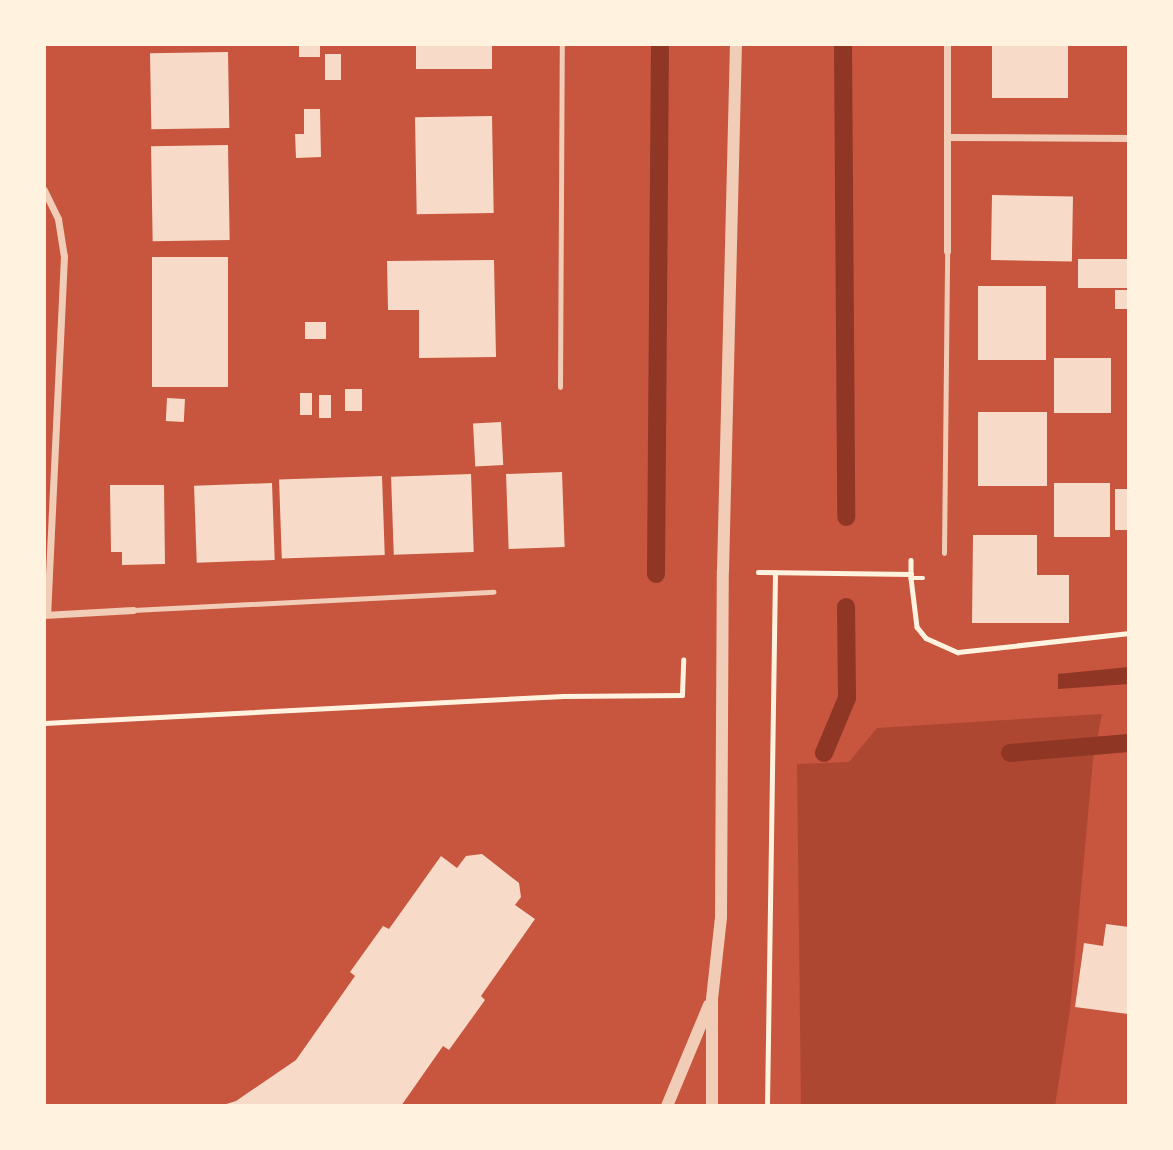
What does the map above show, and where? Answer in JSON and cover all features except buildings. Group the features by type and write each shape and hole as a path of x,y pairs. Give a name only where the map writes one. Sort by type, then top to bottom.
{"street":[{"path":"712,1106 712,999 721,917 723,571 736,44"},
{"path":"947,44 947,251"},
{"path":"947,137 1129,138"},
{"path":"44,190 58,219 64,256 45,614 133,610"},
{"path":"667,1106 712,999"}],"lane":[{"path":"560,387 562,44"},
{"path":"944,553 947,251"},
{"path":"133,610 494,592"}],"path":[{"path":"768,1106 775,573 911,576 917,627 926,638 958,652 1129,633"},
{"path":"44,723 563,696 682,695 683,654"}],"shaded area":[{"path":"1129,667 1129,684 1058,689 1058,674"},
{"path":"1102,714 1093,760 1070,1010 1055,1106 801,1106 797,764 849,762 877,728"}],"waterway":[{"path":"656,574 660,44"},
{"path":"843,44 846,517"},
{"path":"824,753 847,698 846,607"},
{"path":"1010,753 1129,743"}]}
